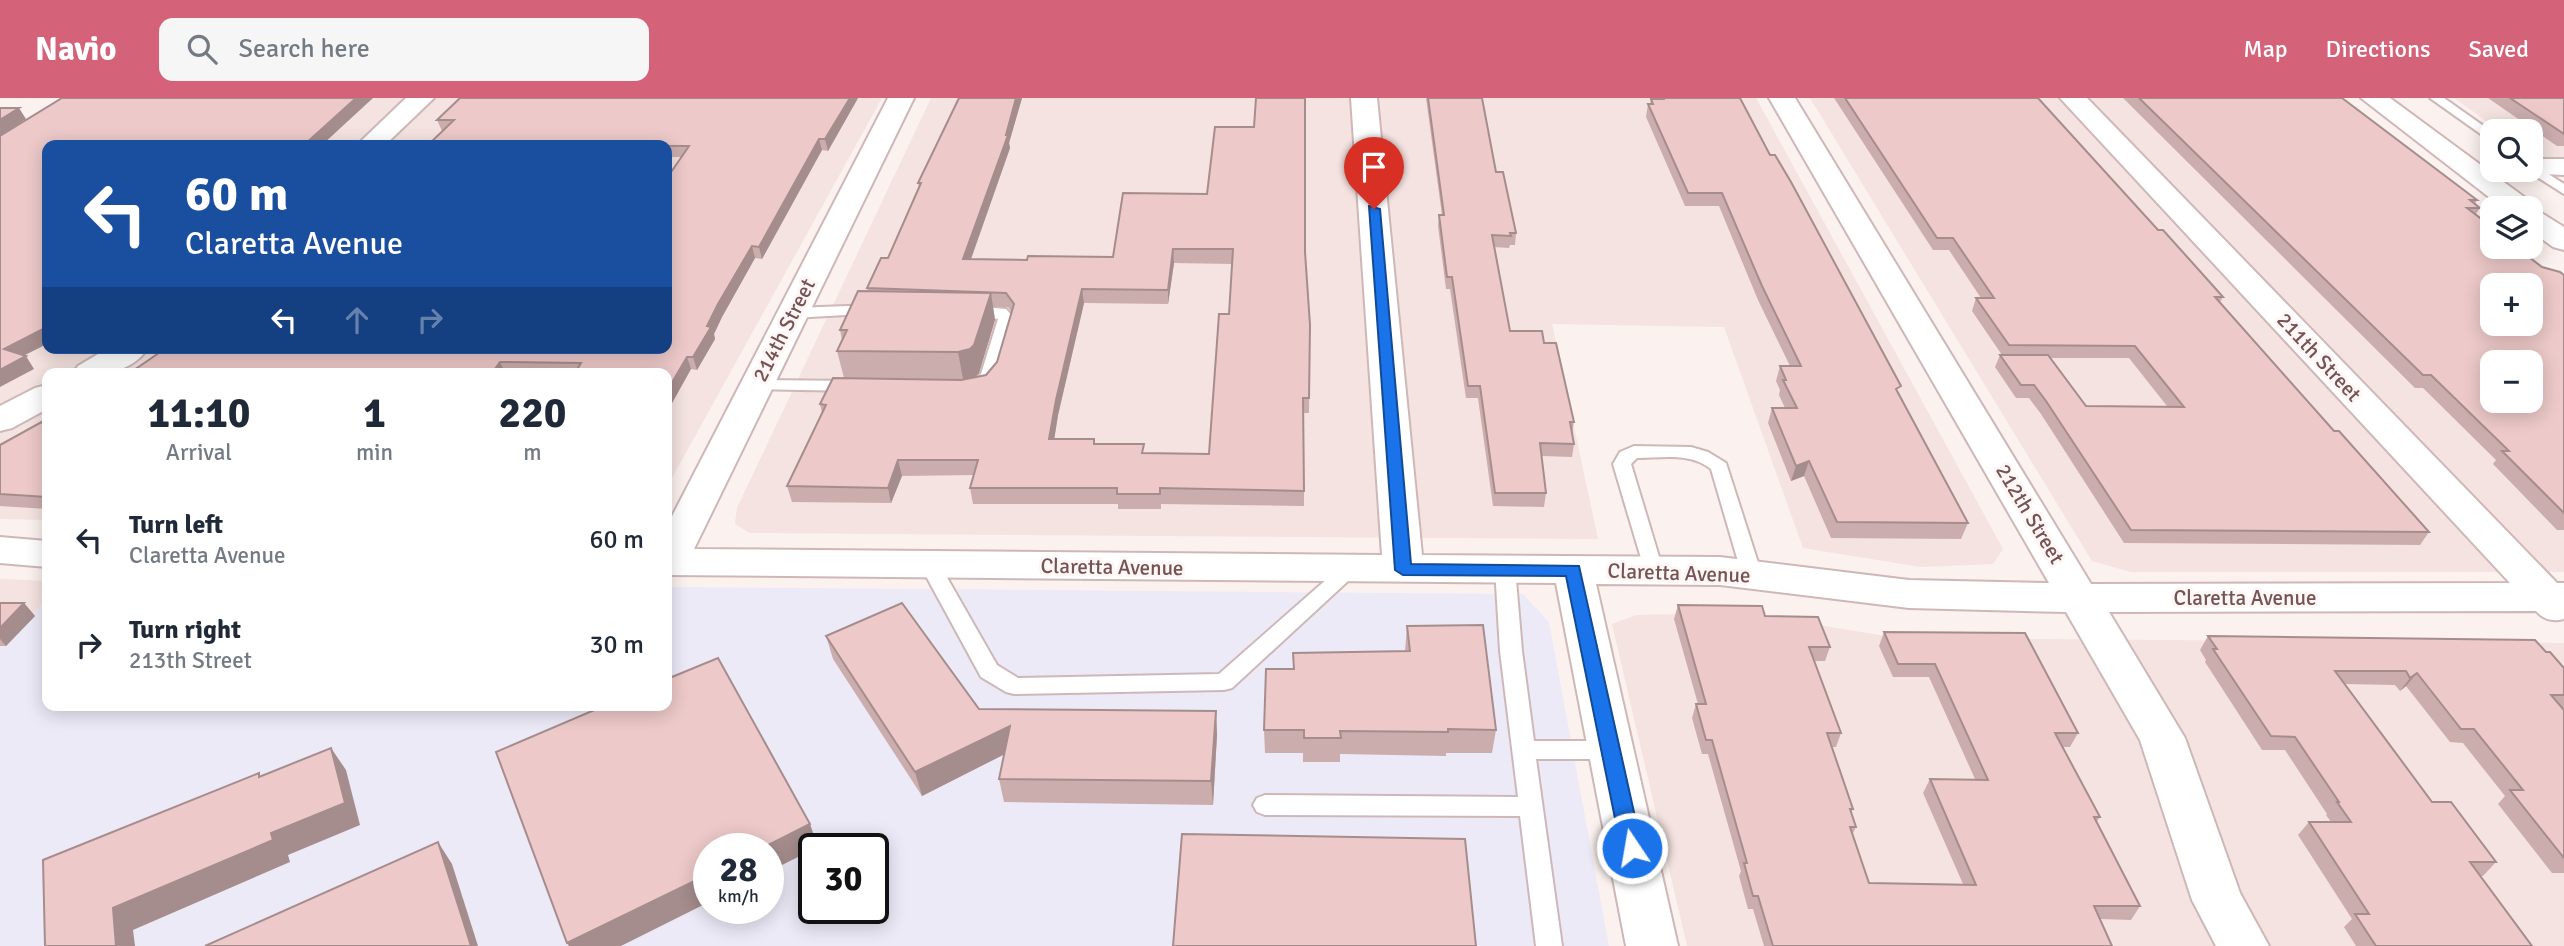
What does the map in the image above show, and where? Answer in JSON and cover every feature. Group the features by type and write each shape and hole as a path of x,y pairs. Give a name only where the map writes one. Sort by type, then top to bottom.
{"street":[{"path":"375,140 421,98"},
{"name":"214th Street","path":"672,554 901,98"},
{"path":"1364,98 1403,570"},
{"name":"212th Street","path":"1782,98 2162,738 2217,900 2243,946"},
{"name":"211th Street","path":"2073,98 2558,604"},
{"path":"2374,98 2505,196"},
{"path":"2543,166 2564,167"},
{"path":"2543,226 2564,241"},
{"path":"98,368 122,354"},
{"path":"0,421 42,398"},
{"path":"0,550 42,554"},
{"name":"Claretta Avenue","path":"672,562 1403,570 1720,570 1909,594 2558,604"},
{"path":"1573,570 1652,946"}],"lane":[{"path":"2436,98 2480,129"},
{"path":"2543,175 2564,190"},
{"path":"793,313 894,310"},
{"path":"947,311 1000,312 1006,318 989,376 982,383 949,387"},
{"path":"756,385 866,386"},
{"path":"1653,570 1622,464 1626,456 1634,452 1698,453 1711,458 1719,467 1752,575"},
{"path":"930,565 989,671 1014,686 1224,682 1350,569"},
{"path":"1505,568 1511,651 1549,946"},
{"path":"1523,750 1611,750"},
{"path":"1265,805 1531,807"}],"shaded area":[{"path":"234,98 882,98 672,478 672,368 42,368 42,520 0,519 0,258 42,242 42,354 672,354 672,140 179,140"},
{"path":"931,98 1756,98 2003,549 1993,564 1921,567 1803,548 1724,327 1552,324 1598,539 750,533 735,524 737,508"},
{"path":"1810,98 2329,98 2480,236 2480,259 2514,259 2540,273 2480,273 2480,336 2543,336 2543,275 2564,286 2564,572 2131,572 2092,561"},
{"path":"2454,98 2564,98 2564,176 2543,161 2543,119 2483,119"},
{"path":"0,579 42,581 42,604 0,648"},
{"path":"672,587 1523,594 1549,622 1609,946 0,946 0,648 42,604 42,711 672,711"},
{"path":"1745,613 1898,638 2564,643 2564,946 1687,946 1612,624 1636,615"}],"building":[{"path":"62,98 356,98 310,140 42,140 42,330 4,349 26,356 0,370 0,136"},
{"path":"460,98 850,98 825,139 819,139 759,247 752,246 718,304 707,326 711,327 693,357 687,357 672,382 672,368 578,368 581,363 500,362 496,368 136,368 157,354 672,354 672,171 689,146 672,146 672,140 433,140 454,120 437,120"},
{"path":"959,98 1016,98 1008,135 963,259 1027,260 1028,256 1113,257 1123,193 1207,194 1215,127 1254,127 1256,98 1305,98 1305,252 1310,325 1309,398 1303,398 1304,491 1160,488 1160,494 1117,494 1117,488 970,488 978,460 898,460 888,488 787,486 826,405 820,404 833,378 961,380 986,375 997,362 1014,304 1006,293 867,288 881,258 888,258 921,183 918,183","holes":["1173,249 1233,249 1229,314 1219,314 1209,454 1142,453 1144,444 1094,444 1094,439 1049,439 1082,289 1168,290"]},
{"path":"1428,98 1482,98 1496,172 1503,172 1516,233 1510,233 1511,236 1492,235 1510,331 1542,331 1544,343 1556,343 1574,422 1570,422 1574,444 1540,443 1546,493 1495,493 1480,386 1468,386 1452,277 1447,277 1439,215 1444,215"},
{"path":"1740,98 1770,155 1775,155 1791,182 1901,386 1896,389 1968,523 1837,522 1809,461 1796,466 1772,408 1797,408 1783,380 1786,380 1780,366 1801,366 1762,286 1722,193 1688,193 1648,104 1653,104 1651,99"},
{"path":"1845,98 2038,98 2158,230 2163,230 2223,297 2215,297 2334,431 2339,431 2429,532 2131,530 2046,401 2034,385 2021,385 2000,355 2048,355 2086,406 2184,407 2135,346 2009,345 1976,298 1994,298 1953,238 1937,238"},
{"path":"2139,98 2342,98 2477,200 2470,200 2480,208 2467,208 2480,218 2480,259 2532,259 2542,267 2564,275 2564,513 2502,451 2509,451 2431,375 2423,375"},
{"path":"2510,98 2564,98 2564,134"},
{"path":"0,108 19,108 0,120"},
{"path":"858,291 991,293 974,345 970,349 958,352 837,351 847,330 840,330"},
{"path":"42,422 42,497 0,494 0,445"},
{"path":"0,603 24,603 0,628"},
{"path":"902,603 979,709 1216,711 1211,781 999,779 1010,726 915,772 826,636"},
{"path":"1678,605 1762,606 1765,616 1818,617 1830,647 1809,647 1841,733 1827,733 1853,809 1850,809 1856,827 1850,827 1869,883 1976,885 1930,779 1988,780 1935,664 1898,664 1884,632 2025,633 2078,733 2055,733 2100,817 2094,817 2140,906 2094,906 2112,946 1773,946 1758,896 1753,896 1744,863 1747,863 1712,740 1706,740 1696,704 1706,704"},
{"path":"1483,625 1496,730 1340,731 1341,738 1304,738 1304,730 1264,730 1266,669 1294,669 1293,653 1410,651 1407,626"},
{"path":"2208,636 2535,640 2546,652 2550,652 2564,668 2564,695 2551,695 2564,710 2564,858 2510,790 2523,790 2474,729 2461,729 2417,673 2410,678 2406,671 2335,671 2432,802 2451,802 2496,862 2470,862 2532,946 2376,946 2355,914 2369,914 2309,822 2351,822 2295,737 2271,736 2213,649 2217,649"},
{"path":"718,658 810,824 784,837 784,833 693,833 693,882 567,943 496,752 592,711 672,711 672,677"},
{"path":"331,748 345,803 271,833 273,840 113,908 116,946 45,946 43,860 259,773 259,777"},
{"path":"1182,834 1465,839 1476,946 1173,946"},
{"path":"438,842 471,946 205,946"}],"route":[{"path":"1374,209 1403,570 1573,570 1632,848"}]}
